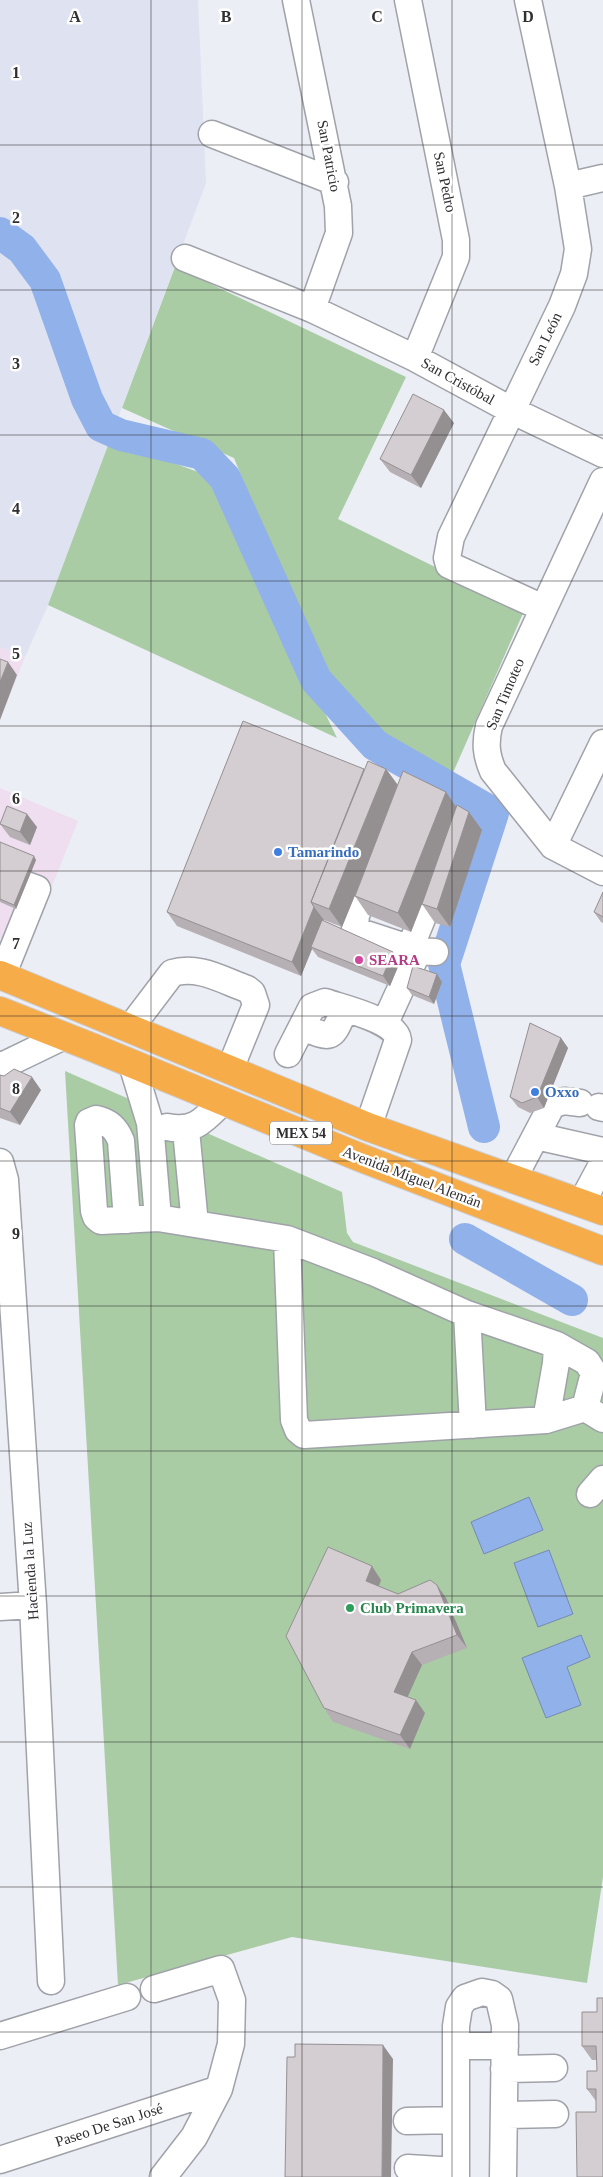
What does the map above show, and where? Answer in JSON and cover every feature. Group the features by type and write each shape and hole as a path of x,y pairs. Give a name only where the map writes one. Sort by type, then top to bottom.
{"highway":[{"name":"Avenida Miguel Alemán","path":"1,975 131,1027 368,1127 592,1206"},
{"name":"Avenida Miguel Alemán","path":"0,1011 224,1101 359,1158 603,1251"}],"street":[{"name":"San Patricio","path":"296,0 335,182 338,206 339,233 312,309"},
{"name":"San Pedro","path":"408,0 456,240 456,257 415,358"},
{"name":"San León","path":"528,0 568,186 578,248 574,274 562,306 451,537 447,558 450,565 543,608"},
{"path":"212,134 335,182"},
{"path":"568,186 603,178"},
{"name":"San Cristóbal","path":"185,258 312,309 415,358 511,410 603,454"},
{"name":"San Timoteo","path":"603,481 489,726 485,742 487,757 493,771 553,846 603,872"},
{"path":"553,846 603,743"},
{"path":"384,847 356,915 355,926 360,932 421,950"},
{"path":"385,1023 421,950 448,857"},
{"path":"1,975 36,889 26,884"},
{"path":"131,1027 172,973 183,969 194,969 247,989 252,993 256,1006 230,1069"},
{"path":"288,1054 312,1007 319,1003 325,1002 385,1023 396,1032 398,1040 368,1127"},
{"path":"0,1065 2,1066 64,1036"},
{"path":"132,1064 150,1123 158,1218"},
{"path":"150,1123 186,1130 203,1120 224,1101"},
{"path":"513,1179 552,1105 564,1101 594,1106"},
{"path":"186,1130 194,1224"},
{"path":"536,1136 603,1151"},
{"name":"Hacienda la Luz","path":"0,1162 5,1180 33,1605 51,1981"},
{"path":"592,1206 603,1163"},
{"path":"127,1220 158,1218 287,1239 373,1272 467,1314 557,1344 586,1362 594,1373 594,1414 546,1420 304,1435 298,1430 294,1420 287,1239"},
{"path":"467,1314 473,1425"},
{"path":"546,1420 556,1364 557,1344"},
{"path":"0,1607 33,1605"},
{"path":"154,1988 221,1969 232,2000 231,2044 219,2090 194,2137 163,2177"},
{"path":"408,2168 456,2174 456,2046 459,2007 466,1998 482,1992 492,1994 499,1999 505,2025 503,2177"},
{"path":"0,2036 126,1998"},
{"path":"456,2046 554,2068"},
{"name":"Paseo De San José","path":"0,2160 219,2090"},
{"path":"504,2115 555,2114"},
{"path":"407,2121 456,2120"}],"shaded area":[{"path":"0,0 198,0 206,183 48,605 25,657 0,647"},
{"path":"0,647 25,657 0,720"},
{"path":"0,788 78,821 27,949 0,938"}],"green space":[{"path":"175,267 406,377 338,519 524,611 452,775 390,742 343,695 318,663 234,458 122,408"},
{"path":"110,440 212,477 337,738 48,605"},
{"name":"Club Primavera","path":"65,1071 342,1192 347,1233 353,1242 603,1338 603,1877 587,1983 292,1937 118,1985"}],"water":[{"path":"529,1497 543,1530 484,1554 471,1522"},
{"path":"549,1550 573,1614 538,1627 514,1563"},
{"path":"581,1635 590,1657 567,1667 581,1705 546,1718 522,1658"}],"building":[{"path":"413,394 444,410 411,475 380,459"},
{"path":"0,659 8,662 0,682"},
{"name":"Tamarindo","path":"243,721 364,769 311,902 314,907 292,962 167,912"},
{"path":"368,761 386,769 329,909 311,902"},
{"path":"403,771 446,792 398,913 355,896"},
{"path":"457,805 469,812 437,909 422,904"},
{"path":"7,806 27,814 20,832 0,824"},
{"path":"0,842 34,856 14,905 0,899"},
{"path":"603,892 603,917 594,912"},
{"name":"SEARA","path":"322,920 393,952 383,976 311,947"},
{"path":"413,966 437,974 429,997 407,988"},
{"path":"530,1023 561,1038 537,1097 522,1103 510,1097"},
{"path":"14,1069 32,1077 10,1112 0,1108 0,1075 4,1076"},
{"path":"328,1547 372,1566 366,1581 398,1594 430,1580 437,1585 457,1635 412,1652 394,1692 416,1700 400,1735 324,1708 286,1636"},
{"path":"597,1998 603,1998 603,2177 577,2177 576,2112 596,2112 596,2089 587,2089 587,2071 597,2071 596,2046 582,2046 582,2012 597,2012"},
{"path":"295,2044 383,2045 382,2177 285,2177 287,2057 295,2057"}],"waterway":[{"path":"0,233 22,249 45,280 87,399 101,426 121,435 202,454 225,478 316,680 375,745 493,813 444,964 484,1127"},
{"path":"465,1239 572,1300"}],"place":[{"name":"Tamarindo","path":"278,852"},
{"name":"SEARA","path":"359,960"},
{"name":"Oxxo","path":"535,1092"},
{"name":"Club Primavera","path":"350,1608"}]}
